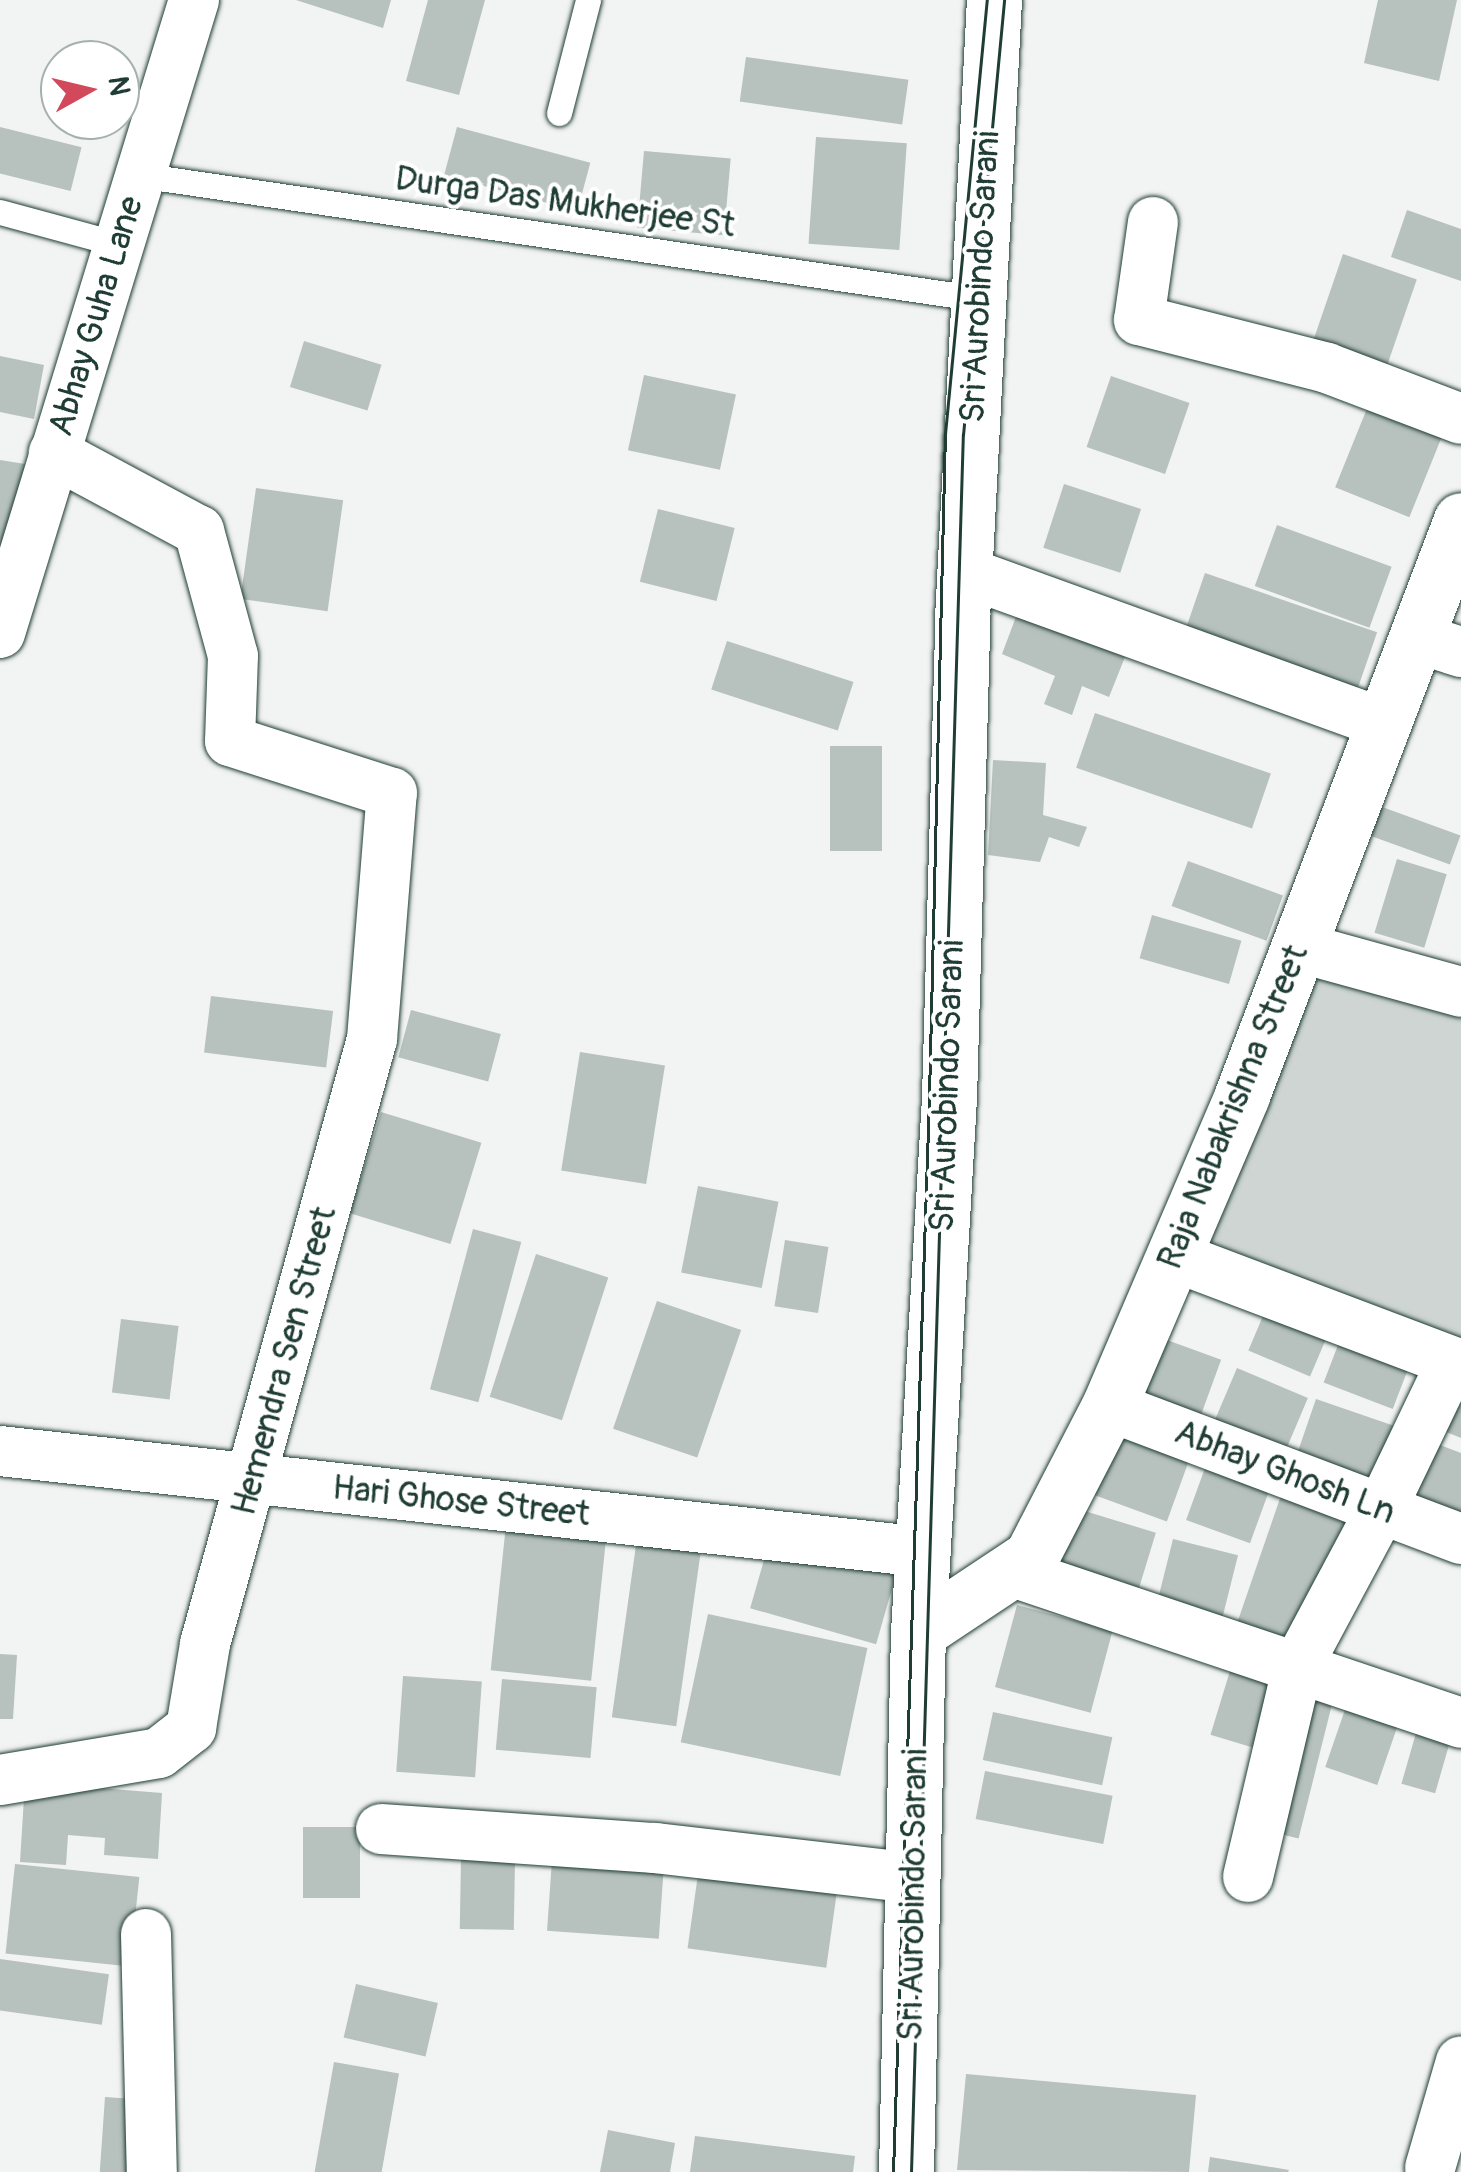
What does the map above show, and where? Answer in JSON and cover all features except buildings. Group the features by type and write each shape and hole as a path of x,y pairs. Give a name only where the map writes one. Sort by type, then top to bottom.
{"main road":[{"name":"Sri Aurobindo Sarani","path":"906,2172 918,1632 949,1098 965,572 994,0"},
{"name":"Raja Nabakrishna Street","path":"918,1632 1031,1557 1109,1406 1298,947 1384,724 1439,645 1461,520"}],"street":[{"name":"Abhay Guha Lane","path":"0,631 194,0"},
{"path":"1153,222 1140,320 1327,368 1461,420"},
{"name":"Hemendra Sen Street","path":"0,1780 159,1754 190,1728 205,1644 372,1039 392,794 230,741 233,656 199,530 54,453"},
{"path":"965,572 1384,724"},
{"path":"1298,947 1461,992"},
{"path":"1173,1256 1456,1364 1298,1665 1248,1877"},
{"name":"Abhay Ghosh Ln","path":"1109,1406 1461,1539"},
{"name":"Hari Ghose Street","path":"0,1451 923,1552"},
{"path":"1010,1570 1461,1723"},
{"path":"381,1829 655,1848 914,1878"},
{"path":"146,1934 152,2172"},
{"path":"1430,2168 1461,2061"}],"lane":[{"path":"560,113 588,0"},
{"name":"Durga Das Mukherjee St","path":"139,175 981,299"},
{"path":"0,212 118,244"}],"shaded area":[{"path":"1316,978 1461,1015 1461,1353 1199,1256"}],"tram line":[{"path":"893,2172 929,1096 945,434 987,0"},
{"path":"911,2172 963,435 1004,0"}]}
